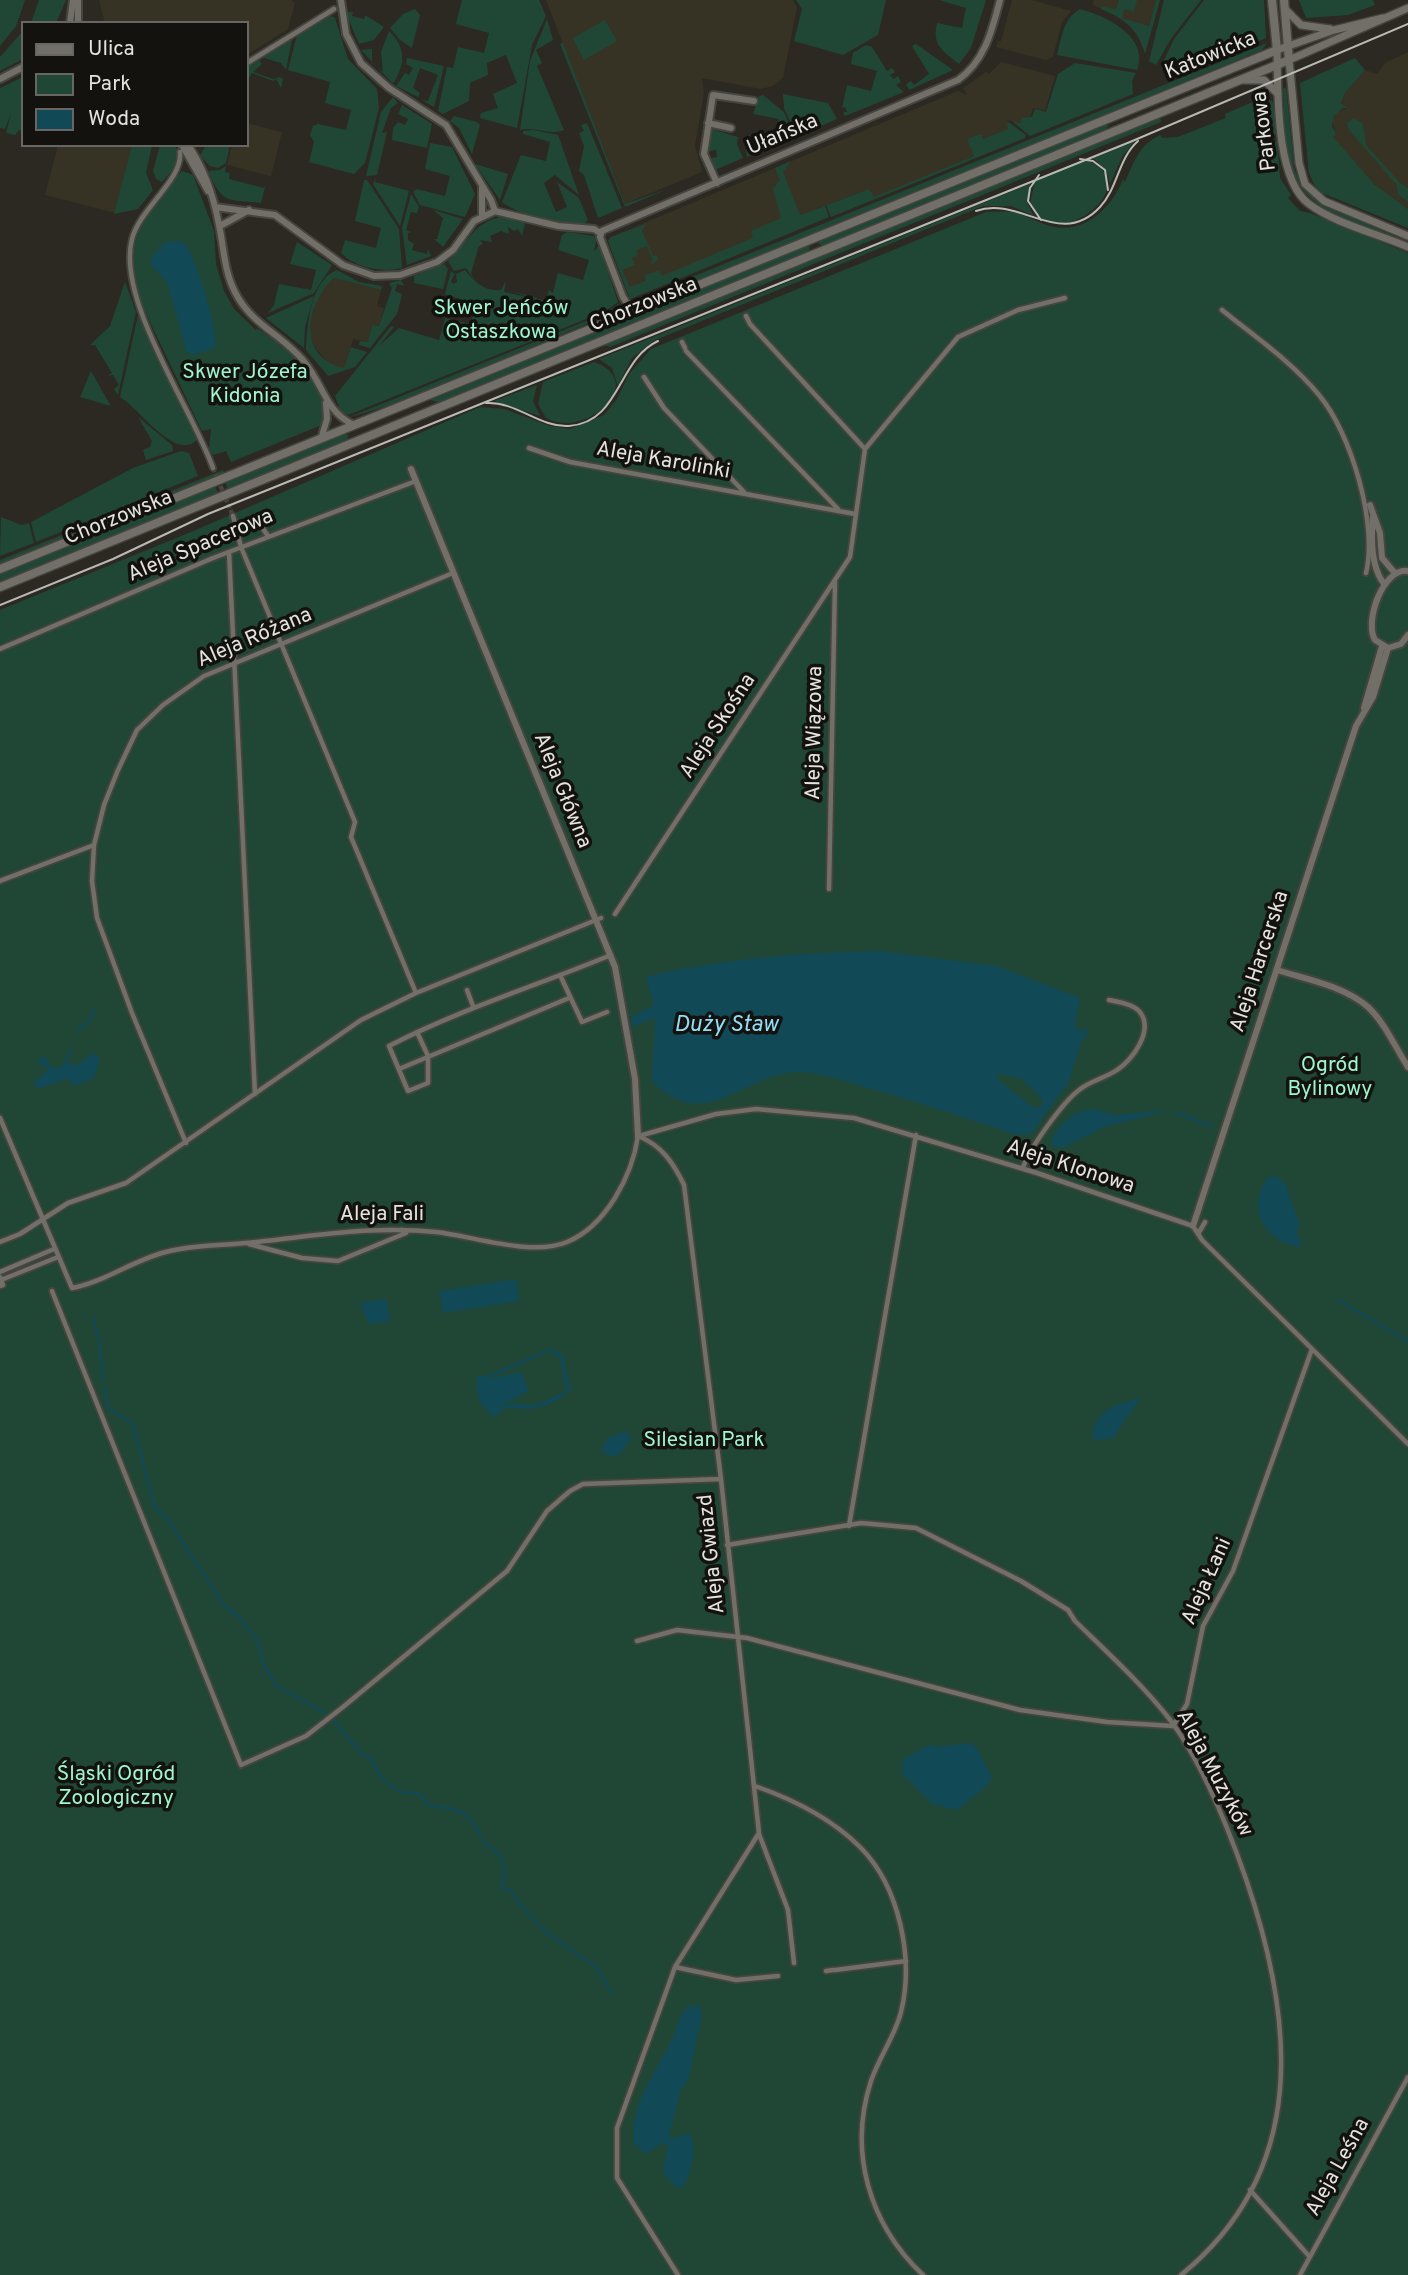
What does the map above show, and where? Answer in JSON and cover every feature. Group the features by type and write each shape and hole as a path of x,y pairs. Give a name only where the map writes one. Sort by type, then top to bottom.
{"main road":[{"path":"1272,0 1277,50"},
{"path":"1284,4 1289,60"},
{"name":"Katowicka","path":"1055,139 1277,50"},
{"name":"Katowicka","path":"1184,103 1289,60"},
{"name":"Chorzowska","path":"0,587 1184,103"},
{"path":"1115,114 1121,129"},
{"name":"Chorzowska","path":"0,569 639,311 1055,139"},
{"path":"812,238 817,253"},
{"path":"420,398 435,410"},
{"path":"391,410 397,425"},
{"path":"354,425 360,440"}],"street":[{"path":"70,21 73,0"},
{"path":"78,0 78,21"},
{"path":"341,0 346,34 361,63 393,91 446,125 495,211"},
{"name":"Ułańska","path":"600,233 958,80 974,66 983,52 1000,0"},
{"path":"1284,4 1301,25 1334,30"},
{"name":"Katowicka","path":"1289,60 1354,34 1408,8"},
{"path":"248,62 269,46 334,9"},
{"name":"Katowicka","path":"1277,50 1334,30 1383,18"},
{"name":"Parkowa","path":"1277,50 1286,168 1293,187 1302,199 1316,209 1408,247"},
{"name":"Parkowa","path":"1289,60 1299,163 1305,184 1324,201 1408,236"},
{"path":"0,79 21,68"},
{"path":"1240,80 1264,80 1279,97"},
{"path":"717,183 704,154 713,95 716,93 754,101"},
{"path":"708,123 731,128"},
{"path":"189,147 215,207 227,274 242,306 257,323 301,358 315,377 336,416 354,425"},
{"path":"181,149 209,192"},
{"path":"181,149 179,169 137,224 130,251 130,271 139,307 214,468"},
{"path":"482,187 482,216"},
{"path":"215,207 279,216 343,265 361,274 382,277 410,272 438,262 482,216 495,211 558,226 594,229 600,233 623,298 631,310 639,311"},
{"path":"219,226 249,210"},
{"path":"612,322 622,310 623,298"},
{"path":"855,514 865,450 958,337 1018,310 1065,299"},
{"path":"1222,310 1317,392 1331,412 1366,506 1366,573"},
{"path":"746,316 749,323 865,450"},
{"path":"684,347 839,510"},
{"path":"644,377 664,408 745,493"},
{"path":"321,439 327,419 326,401"},
{"name":"Aleja Karolinki","path":"529,448 570,462 855,514"},
{"name":"Aleja Główna","path":"411,469 608,942 611,955 618,966 635,1079 638,1136"},
{"name":"Aleja Spacerowa","path":"0,649 268,536 416,481"},
{"path":"1370,505 1380,533 1382,558 1394,572"},
{"name":"Aleja Skośna","path":"615,914 850,557 855,514"},
{"path":"233,516 241,547 355,822 351,837 416,993"},
{"path":"1373,516 1374,557 1379,577 1384,584"},
{"path":"258,523 268,536"},
{"path":"229,552 255,1094"},
{"path":"1407,569 1394,572 1384,584 1371,628 1373,637 1385,647 1399,646 1408,635"},
{"name":"Aleja Różana","path":"186,1143 140,1033 97,918 92,881 94,845 104,805 137,730 189,685 236,662 453,573"},
{"name":"Aleja Wiązowa","path":"830,889 835,579"},
{"name":"Aleja Harcerska","path":"1193,1226 1363,710 1365,694 1385,647"},
{"path":"0,881 94,845"},
{"path":"0,1242 68,1203 126,1183 361,1020 416,993 598,919"},
{"path":"417,1032 428,1056 428,1083 408,1091 389,1046 417,1032 473,1006 611,955"},
{"path":"1277,970 1344,992 1360,1002 1382,1025 1407,1064"},
{"path":"560,975 582,1022 607,1012"},
{"path":"467,989 473,1006"},
{"path":"398,1069 569,998"},
{"path":"1023,1168 1035,1146 1076,1092 1124,1066 1138,1047 1145,1028 1141,1014 1130,1006 1109,1000"},
{"name":"Aleja Klonowa","path":"638,1136 716,1114 765,1109 854,1118 1023,1168 1193,1226"},
{"path":"0,1118 58,1257 0,1281"},
{"path":"849,1526 916,1135"},
{"name":"Aleja Fali","path":"58,1257 72,1288 164,1252 331,1232 402,1229 531,1246 566,1243 590,1229 607,1210 629,1164 638,1136"},
{"name":"Aleja Gwiazd","path":"638,1136 655,1143 675,1167 684,1185 721,1479 759,1833 788,1910 794,1963"},
{"path":"1198,1235 1205,1222"},
{"path":"1193,1226 1198,1235 1408,1444"},
{"path":"245,1243 302,1258 338,1261 406,1233 402,1229"},
{"path":"0,1272 54,1249"},
{"path":"52,1291 241,1765 306,1736 507,1571 547,1511 570,1490 583,1484 721,1479"},
{"name":"Aleja Łani","path":"1174,1726 1187,1704 1203,1626 1233,1571 1312,1349"},
{"name":"Aleja Muzyków","path":"727,1545 870,1523 916,1528 1048,1596 1068,1610 1174,1726 1235,1847 1263,1933 1276,1989 1283,2051 1281,2090 1268,2148 1250,2190 1220,2235 1181,2275"},
{"path":"637,1641 677,1630 738,1638 1030,1712 1119,1723 1174,1726"},
{"path":"755,1786 785,1797 831,1824 869,1857 897,1914 906,1961 901,2013 868,2092 861,2150 876,2213 897,2246 923,2275"},
{"path":"678,2275 617,2178 617,2128 675,1967 759,1833"},
{"path":"825,1971 906,1961"},
{"path":"675,1967 736,1980 778,1976"},
{"name":"Aleja Leśna","path":"1300,2275 1408,2077"},
{"path":"1250,2190 1310,2256"}],"shaded area":[{"path":"99,0 292,0 295,3 288,29 248,54 248,21 104,21"},
{"path":"546,0 793,0 797,7 783,78 773,86 761,89 702,78 704,93 695,145 702,172 625,204"},
{"path":"1012,0 1031,0 1071,11 1062,22 1053,57 1046,60 996,47 998,41 1001,41"},
{"path":"1094,0 1156,0 1149,26 1093,5"},
{"path":"1408,52 1408,209 1374,184 1332,137 1336,133 1332,121 1336,113 1349,107 1341,105 1345,93 1365,70 1377,74 1385,63"},
{"path":"1001,62 1055,76 1045,111 1033,108 1030,118 1021,123 1007,120 1009,129 983,139 968,139 974,156 873,198 869,189 801,215 805,227 630,299 608,241 611,237 958,91 967,95 963,88 986,72 989,74"},
{"path":"248,123 282,132 271,176 227,165 232,147 248,147"},
{"path":"57,147 132,147 115,213 45,195"},
{"path":"334,278 381,290 377,306 384,308 379,326 372,325 368,342 353,339 344,369 330,365 313,345 308,327 319,292"}],"green space":[{"path":"0,0 25,0 16,26 0,46"},
{"path":"39,0 66,0 57,21 32,21"},
{"path":"462,0 539,0 546,16 532,45 517,128 480,118 481,113 498,108 493,94 517,83 506,55 487,63 488,75 470,83 469,101 443,114 438,111 447,67 453,68 458,47 484,53 489,33 456,24"},
{"path":"796,0 886,0 878,35 843,55 794,41 802,9"},
{"path":"939,0 986,0 971,48 959,64 939,46 936,30 937,23 962,28 966,8"},
{"path":"1119,0 1137,0 1133,15 1133,11 1124,9 1122,18 1149,26 1156,0 1160,0 1145,54 1134,31 1117,17 1101,9 1102,6 1116,10"},
{"path":"1164,0 1201,0 1170,40 1156,65 1149,61"},
{"path":"1204,0 1264,0 1266,38 1170,79 1161,67 1174,39"},
{"path":"1299,0 1373,0 1375,5 1348,15 1306,18"},
{"path":"415,9 420,15 412,48 400,40 390,28 403,14"},
{"path":"1080,9 1113,23 1132,38 1139,58 1137,70 1057,55 1067,23"},
{"path":"348,12 364,19 365,15 384,27 374,40 359,44"},
{"path":"331,16 335,18 348,59 377,89 379,108 365,163 354,174 309,162 314,142 310,135 313,126 318,124 346,130 351,110 325,103 330,82 288,70 297,35"},
{"path":"547,19 553,40 536,50 542,63 537,66 564,130 520,130 530,61"},
{"path":"605,20 617,41 584,60 573,38"},
{"path":"389,31 399,44 402,57 400,70 393,84 377,67 383,72 381,52"},
{"path":"21,33 21,60 0,71 0,57"},
{"path":"292,39 286,70 281,63 264,58 260,60"},
{"path":"563,43 625,204 668,189 625,207 560,44"},
{"path":"1267,43 1262,50 640,306 628,303"},
{"path":"916,44 953,70 909,90 906,84 911,81 914,85 929,74 912,46"},
{"path":"866,45 872,47 887,71 892,68 895,72 890,75 893,79 898,76 901,82 896,85 904,92 845,116 843,112 847,112 845,107 842,108 847,85 871,91 877,71 851,64 853,53"},
{"path":"372,49 372,62 361,50"},
{"path":"407,58 444,66 434,107 422,100 428,101 438,75 420,68 413,88 420,93 418,97 396,86 405,73 409,75 413,68 406,64"},
{"path":"1355,58 1365,70 1345,93 1341,104 1349,108 1343,108 1334,116 1332,126 1336,133 1333,137 1374,184 1408,209 1408,228 1322,193 1309,173 1300,83"},
{"path":"259,60 262,64 253,72 273,79 280,77 283,79 281,88 276,79 273,81 252,73 249,78 248,67"},
{"path":"1075,63 1136,73 1132,81 1133,94 1030,136 1012,121 1021,123 1022,118 1032,117 1035,109 1046,112 1058,74"},
{"path":"21,78 21,130 15,135 6,133 11,114 5,129 0,128 0,88"},
{"path":"1286,87 1294,167 1302,187 1320,203 1408,242 1340,217 1310,198 1299,185 1291,170 1287,151 1283,89"},
{"path":"783,94 828,103 837,119 797,136 784,108"},
{"path":"763,95 784,112 794,137 747,157 745,143 749,135 774,140 779,119 753,114 759,96"},
{"path":"393,97 398,103 391,108 382,133 387,132 377,175 366,176 381,112"},
{"name":"Silesian Park","path":"1264,97 1273,102 1277,133 1272,139 1273,142 1277,141 1280,178 1291,195 1288,198 1300,211 1408,253 1408,2275 0,2275 0,610 191,532 480,407 504,409 550,426 570,429 604,415 617,399 629,374 651,349 986,212 1014,212 1046,225 1062,228 1085,223 1112,200 1123,179 1125,182 1138,155 1153,139 1160,135 1162,138 1178,137 1226,118 1225,114"},
{"path":"402,105 432,124 427,148 392,140 393,128 398,122 405,125 408,119 398,114"},
{"path":"454,116 480,125 472,154 459,128 450,121"},
{"path":"1160,118 1161,122 610,347 604,345"},
{"path":"1354,118 1363,124 1366,145 1400,183 1408,188 1408,202 1398,194 1397,185 1349,130 1347,123"},
{"path":"1007,121 1026,135 1025,138 831,217 826,205 869,189 874,197 974,156 967,139 981,134 983,139 1008,129"},
{"path":"587,123 622,208 598,218 584,175 579,171 584,146 579,133 584,131 581,125"},
{"path":"1104,124 1109,126 1100,134 823,246 818,243 820,239"},
{"path":"711,129 738,137 737,144 743,158 715,170 711,158 717,157 716,150 709,151"},
{"path":"533,130 558,135 579,195 555,175 544,183 556,212 567,207 557,182 579,198 588,220 583,225 540,218 520,212 502,202 521,155 546,161 550,142 523,134 523,131"},
{"path":"1134,142 1122,157 1110,184 1106,170 1093,158"},
{"path":"430,143 452,147 475,194 465,217 420,205 413,192 416,189 445,196 450,176 425,169"},
{"path":"131,147 152,147 146,173 153,190 138,209 114,214"},
{"path":"159,147 176,147 179,155 175,167 162,182 156,179 153,171"},
{"path":"205,147 230,147 226,163 218,168 210,166 200,156"},
{"path":"1085,160 1103,171 1108,184 1103,199 1091,212 1075,221 1057,224 1041,219 1030,203 1035,181"},
{"path":"791,161 783,172 800,215 825,206 829,217 630,299 608,241 611,237 646,224 642,231 653,256 657,255 658,260 649,265 653,260 647,246 637,250 638,255 632,258 635,265 622,270 630,287 646,281 645,275 664,269 659,271 662,276 753,238 751,231 781,218 773,189 780,180 775,168"},
{"path":"475,164 508,174 500,200"},
{"path":"226,166 225,172 230,173 229,179 264,188 266,183 261,203 233,200 222,195 208,171 220,170"},
{"name":"Skwer Józefa Kidonia","path":"182,171 193,175 214,231 216,264 224,291 234,309 304,368 320,394 324,408 324,424 231,462 226,451 213,455 209,449 211,429 202,431 139,299 134,278 133,259 141,227 158,199"},
{"path":"376,177 375,182 409,191 400,226 373,184"},
{"path":"364,180 367,180 399,229 402,268 370,268 341,253 345,240 376,248 381,228 355,221"},
{"path":"1030,184 1027,203 1034,216 1011,206 983,206 653,341 632,358 618,386 612,368 599,359"},
{"path":"411,194 419,207 417,213 411,212 406,230 411,232 408,233 408,240 414,244 412,250 427,254 428,249 431,256 407,265 402,228"},
{"path":"433,210 463,219 443,247 434,239 437,239 443,218"},
{"path":"502,217 525,223 522,236 518,229 514,231 508,227 509,234 501,231 490,236 492,242 480,240 483,244 479,246 471,273 475,281 466,268 454,271 448,261 472,234 484,223"},
{"name":"Skwer Jeńców Ostaszkowa","path":"567,232 594,236 594,252 599,245 618,302 606,311 348,415 341,412 335,396 391,326 394,327 379,346 399,328 439,340 445,318 471,324 476,304 445,294 451,271 455,274 451,281 453,284 457,282 456,274 465,270 485,288 501,290 506,281 504,292 528,297 512,291 546,301 549,290 553,293 558,273 583,280 589,260 558,250 562,235"},
{"path":"297,242 332,265 314,293 268,313 274,305 279,284 311,290 316,270 290,264"},
{"path":"805,245 810,247 808,253 442,403 430,400"},
{"path":"444,264 448,269 443,289 414,283 414,276"},
{"path":"337,270 359,282 382,286 379,299 381,290 334,278 324,289 312,315 310,329 319,353 329,362 344,368 351,347 367,352 355,367 328,376 306,350 309,317 316,294 328,275"},
{"path":"401,280 404,286 397,284 395,291 402,294 397,314 370,348 359,345 360,341 368,342 372,325 379,326 392,288 389,283"},
{"path":"125,282 136,312 118,395 114,389 119,385 113,375 107,376 112,373 95,345 90,345 110,326"},
{"path":"314,296 305,327 304,348 266,318"},
{"path":"620,303 615,312 398,403 347,418 606,313"},
{"path":"138,315 197,440 188,445 168,439 120,397"},
{"path":"594,362 610,371 616,382 614,394 606,406 594,415 578,421 562,423 546,418 538,404 543,382"},
{"path":"91,371 109,403 111,406 80,397"},
{"path":"537,385 533,401 540,416 494,401"},
{"path":"138,417 172,445 173,451 146,460 143,450 150,447 152,441"},
{"path":"344,434 349,435 345,442 228,490 225,482"},
{"path":"181,451 189,453 198,476 36,542 31,522 133,468"},
{"path":"223,470 224,473 0,565 0,560"},
{"path":"215,486 218,494 0,582 0,574"},
{"path":"1,517 22,525 29,523 34,543 0,556"}],"water":[{"path":"178,241 186,245 196,267 214,329 214,348 194,355 187,352 167,282 151,265 151,258 165,243"},
{"name":"Duży Staw","path":"879,951 997,966 1080,998 1075,1026 1082,1032 1088,1027 1086,1038 1082,1039 1068,1083 1031,1134 1016,1135 820,1074 780,1074 726,1097 690,1103 671,1097 652,1081 654,1018 633,1027 631,1017 654,1005 646,977 733,961","holes":["999,1073 1022,1079 1042,1099 1042,1106 1034,1108 997,1079"]},
{"path":"93,1053 100,1057 94,1078 74,1086 67,1078 42,1088 36,1087 34,1082 50,1068 37,1063 48,1060 48,1064 56,1069 68,1062 76,1066"},
{"path":"1095,1109 1114,1115 1160,1111 1176,1113 1163,1112 1107,1126 1063,1148 1051,1145 1056,1131 1067,1120 1081,1112"},
{"path":"1276,1176 1285,1183 1300,1226 1296,1232 1302,1244 1300,1247 1277,1238 1262,1221 1258,1199 1269,1177"},
{"path":"516,1279 519,1301 443,1313 440,1291"},
{"path":"387,1299 390,1321 369,1324 360,1303"},
{"path":"551,1348 563,1356 571,1390 545,1405 530,1409 504,1409 495,1417 482,1404 478,1394 478,1376 486,1376","holes":["550,1351 560,1359 566,1391 536,1405 512,1403 497,1408 529,1391 521,1372 485,1380"]},
{"path":"1141,1398 1114,1438 1093,1440 1097,1421 1102,1415 1124,1402"},
{"path":"625,1431 632,1438 619,1455 609,1456 601,1451 606,1439"},
{"path":"969,1743 977,1748 992,1777 988,1785 957,1810 932,1804 902,1773 903,1759 929,1745 937,1747"},
{"path":"689,2006 700,2006 702,2015 688,2080 681,2090 669,2134 672,2139 688,2133 692,2138 691,2169 682,2188 676,2187 663,2172 668,2144 662,2143 646,2154 634,2144 634,2129 645,2089 672,2039 680,2018"}],"waterway":[{"path":"84,1026 92,1018 94,1008"},
{"path":"78,1030 82,1026"},
{"path":"65,1063 72,1049"},
{"path":"40,1061 44,1057 45,1062"},
{"path":"1176,1113 1212,1126"},
{"path":"1337,1299 1408,1342"},
{"path":"93,1318 99,1340 103,1381"},
{"path":"104,1388 109,1408 133,1424 154,1506 167,1519 223,1604 240,1618 257,1640 265,1668 277,1686 325,1713"},
{"path":"332,1718 361,1753 372,1758 375,1769 392,1787 402,1792 420,1794 428,1805 461,1812 471,1820 481,1837"},
{"path":"483,1841 501,1856 506,1874 502,1888 512,1891 520,1905 549,1935 597,1967 611,1992"}],"tunnel":[{"path":"213,468 233,516"}],"tram line":[{"path":"0,605 113,559 208,514 1130,142 1408,24"},
{"path":"976,211 992,208 1008,210 1055,223 1070,224 1085,219 1106,199 1126,156 1138,141"},
{"path":"1080,159 1093,161 1105,170 1108,190"},
{"path":"1039,175 1030,188 1028,201 1041,220"},
{"path":"486,403 508,406 558,426 586,422 599,414 634,362 658,341"}],"park label":[{"name":"Ogród Bylinowy","path":"1330,1079"},
{"name":"Śląski Ogród Zoologiczny","path":"116,1788"}]}
